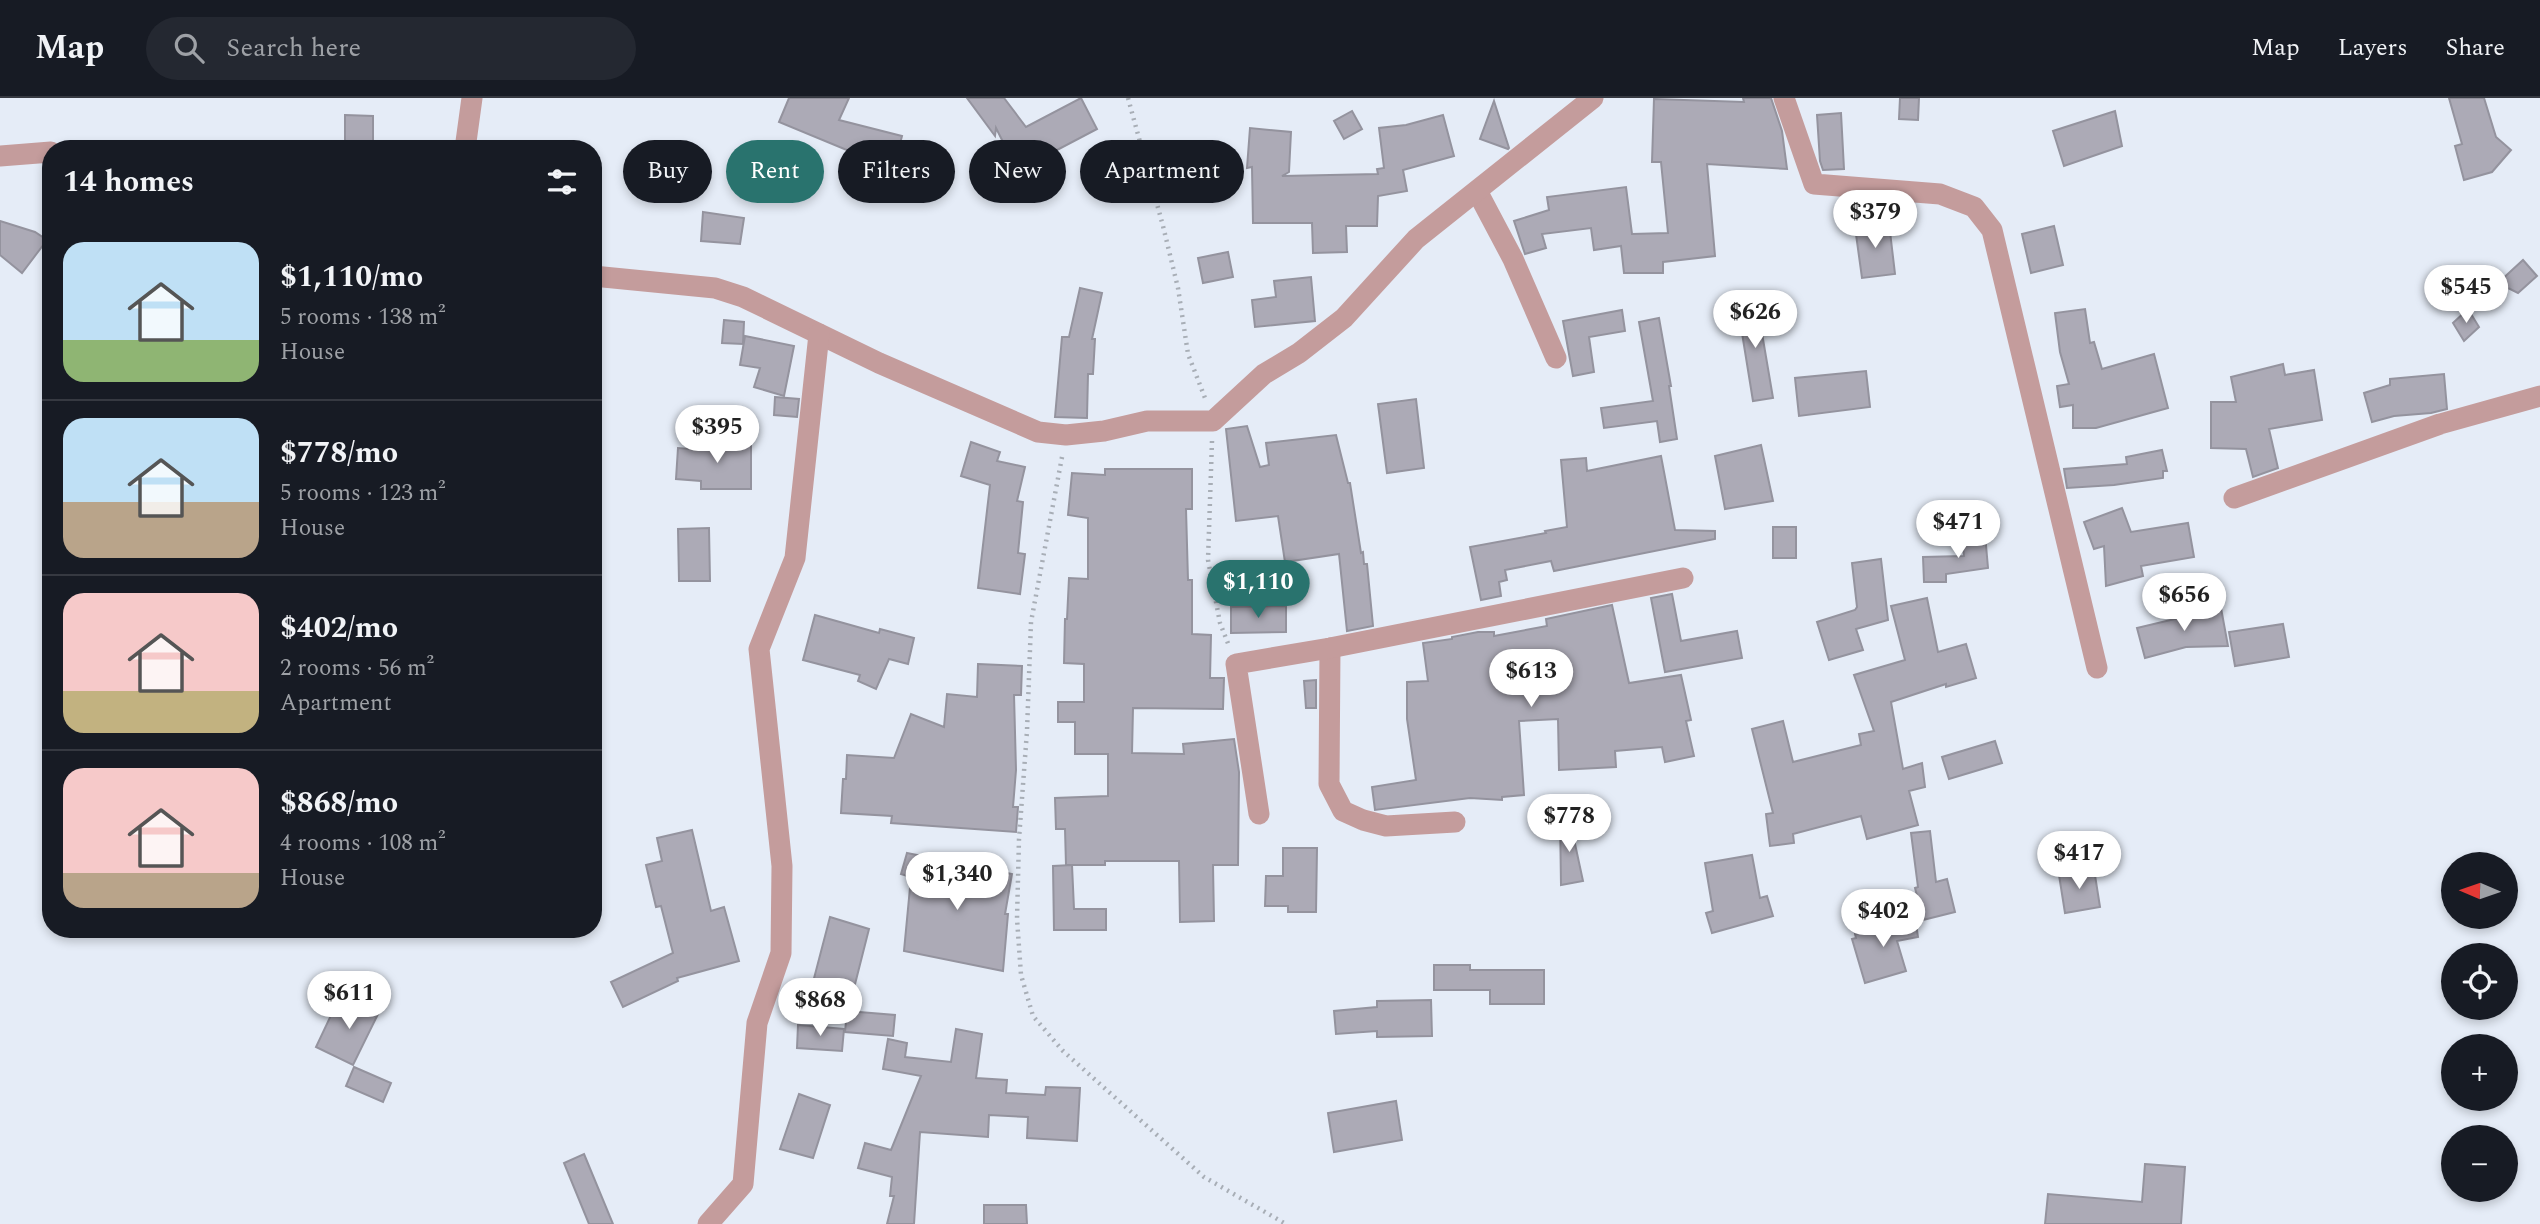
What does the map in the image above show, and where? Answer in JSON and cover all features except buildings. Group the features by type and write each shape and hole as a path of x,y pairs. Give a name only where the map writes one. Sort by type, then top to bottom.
{"street":[{"path":"466,140 472,98"},
{"path":"602,276 715,288 743,297 818,334 1038,432 1066,435 1104,431 1147,421 1213,421 1264,374 1299,353 1344,318 1416,239 1593,98"},
{"path":"1784,98 1814,184 1940,194 1974,207 1992,230 2096,668"},
{"path":"0,156 42,153"},
{"path":"1477,191 1513,259 1556,358"},
{"path":"708,1224 743,1184 757,1023 781,953 782,866 760,649 795,558 818,334"},
{"path":"2234,498 2440,424 2540,396"},
{"path":"1259,814 1236,664 1683,578"},
{"path":"1330,648 1329,784 1343,811 1387,826 1455,821"}],"path":[{"path":"1128,98 1178,288 1188,354 1213,421 1208,560 1220,622 1236,664"},
{"path":"1066,435 1031,622 1019,839 1017,919 1021,975 1034,1016 1063,1051 1204,1177 1286,1224"}]}
